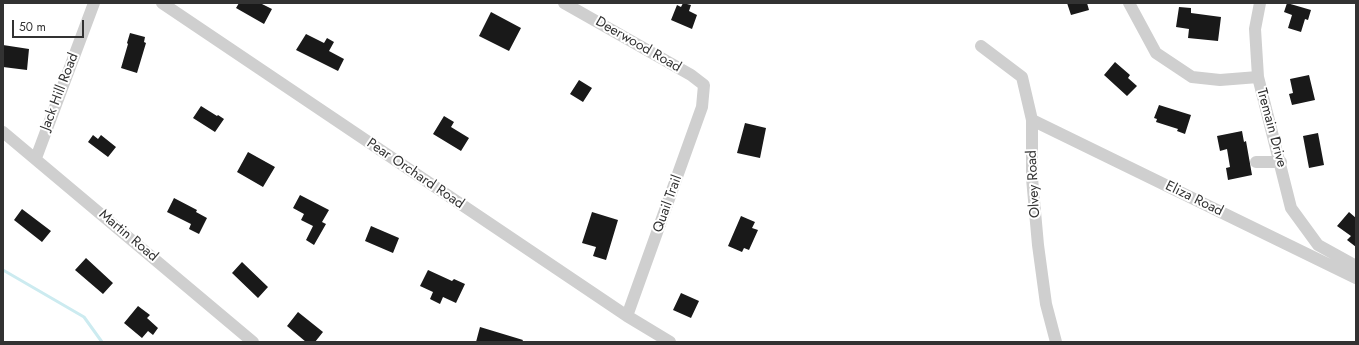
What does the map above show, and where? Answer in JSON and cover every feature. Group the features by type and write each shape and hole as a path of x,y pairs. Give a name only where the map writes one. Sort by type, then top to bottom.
{"street":[{"name":"Jack Hill Road","path":"36,158 94,3"},
{"name":"Pear Orchard Road","path":"162,3 627,316 670,342"},
{"name":"Deerwood Road","path":"564,3 691,75 704,85 704,91"},
{"name":"Tremain Drive","path":"1129,3 1156,53 1192,77 1220,80 1258,77 1281,162 1291,208 1318,245 1356,266"},
{"path":"1258,77 1255,30 1260,3"},
{"name":"Olvey Road","path":"981,46 1022,77 1032,120 1032,178 1038,245 1046,304 1056,342"},
{"name":"Quail Trail","path":"627,316 702,108 704,91"},
{"name":"Eliza Road","path":"1032,120 1356,278"},
{"name":"Martin Road","path":"3,132 36,158 253,342"},
{"path":"1256,162 1281,162"}],"building":[{"path":"239,3 260,3 272,9 264,24 236,8"},
{"path":"683,3 691,5 689,11 697,15 692,29 671,20 677,5 681,7"},
{"path":"1067,3 1087,3 1089,10 1071,15"},
{"path":"1287,3 1311,10 1308,20 1305,19 1301,32 1288,28 1292,15 1284,12"},
{"path":"1179,7 1191,8 1191,13 1221,17 1218,41 1188,38 1189,29 1176,27"},
{"path":"491,12 521,28 509,51 479,36"},
{"path":"130,33 145,37 144,42 146,43 137,73 121,68"},
{"path":"306,34 324,43 327,38 334,42 329,51 344,59 338,71 296,50"},
{"path":"3,45 29,49 27,70 3,67"},
{"path":"1115,62 1130,75 1128,78 1137,86 1127,96 1104,75"},
{"path":"1309,75 1315,100 1292,105 1289,94 1293,93 1290,79"},
{"path":"579,80 592,88 583,102 570,94"},
{"path":"1159,105 1191,115 1185,134 1177,131 1178,129 1156,122 1157,119 1154,118"},
{"path":"201,106 224,119 215,132 193,118"},
{"path":"444,116 454,122 451,127 469,138 461,151 433,134"},
{"path":"745,123 766,128 760,158 737,153"},
{"path":"1242,131 1244,142 1246,141 1252,175 1228,180 1226,168 1230,167 1227,149 1220,151 1217,136"},
{"path":"1318,133 1324,165 1309,168 1303,136"},
{"path":"93,135 98,139 101,135 116,147 108,157 88,142"},
{"path":"248,152 275,167 263,187 237,172"},
{"path":"300,195 329,210 322,222 326,224 314,245 306,240 313,226 301,220 304,214 293,208"},
{"path":"174,198 197,210 196,212 207,218 199,234 189,229 191,224 167,212"},
{"path":"22,209 51,231 42,242 14,220"},
{"path":"592,212 618,220 606,260 593,256 596,247 582,243"},
{"path":"1349,212 1356,218 1356,247 1347,240 1351,236 1337,226"},
{"path":"741,216 755,222 752,228 758,230 749,250 744,248 742,252 728,246"},
{"path":"371,226 399,238 393,253 365,241"},
{"path":"86,258 113,283 103,294 75,270"},
{"path":"242,262 268,287 258,298 232,273"},
{"path":"428,270 452,281 454,279 465,284 456,303 443,297 440,304 430,299 433,292 420,286"},
{"path":"681,293 699,301 691,318 673,310"},
{"path":"138,306 150,315 147,318 158,328 153,335 148,331 142,338 124,323"},
{"path":"298,312 323,332 315,342 306,342 287,326"},
{"path":"480,327 523,340 522,342 476,342"}],"waterway":[{"path":"3,270 84,317 102,342"}]}
